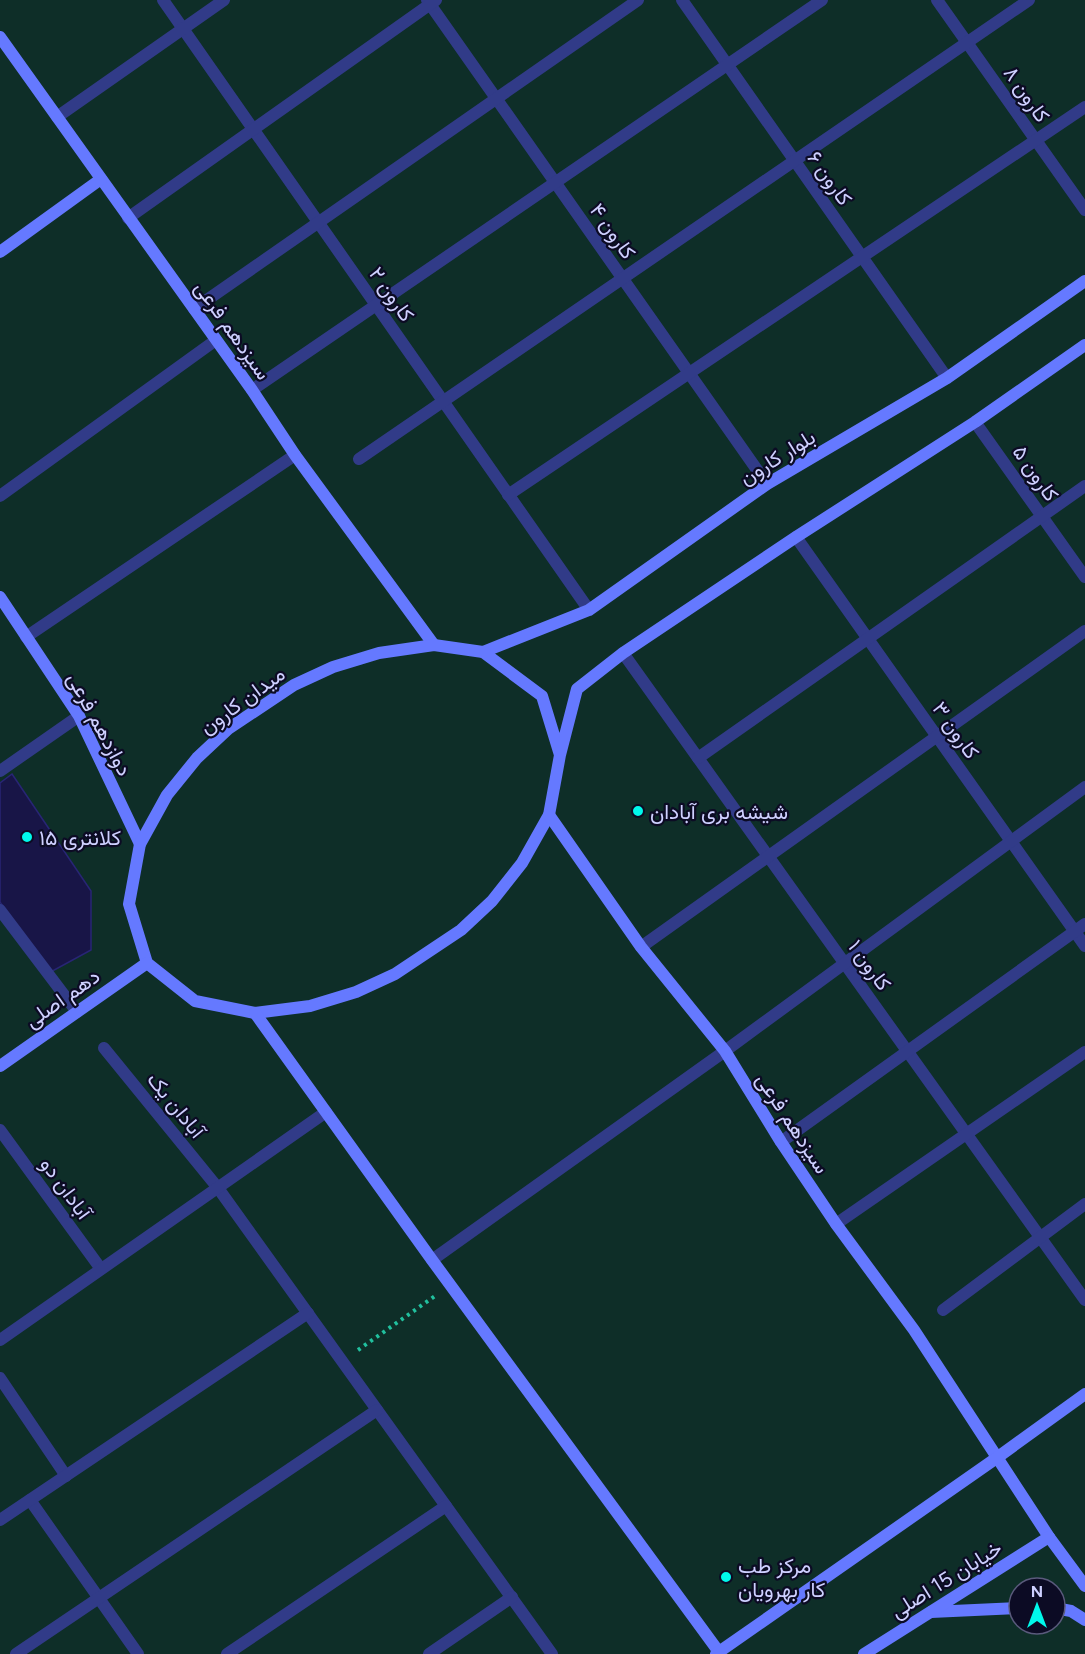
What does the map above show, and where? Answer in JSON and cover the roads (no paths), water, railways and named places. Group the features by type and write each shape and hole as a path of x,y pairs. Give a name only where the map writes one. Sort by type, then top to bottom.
{"main road":[{"name":"سیزدهم فرعی","path":"0,37 296,455 434,645"},
{"path":"0,252 101,179"},
{"name":"بلوار کارون","path":"483,652 589,610 767,484 947,378 1085,281"},
{"path":"560,755 577,689 623,653 795,537 975,422 1085,345"},
{"name":"دوازدهم فرعی","path":"0,597 79,716 140,844"},
{"name":"میدان کارون","path":"434,645 483,652 542,696 560,755 549,815 522,863 492,901 461,930 395,974 356,992 310,1006 255,1013 195,1001 147,963 129,904 140,844 167,795 197,758 228,729 294,685 333,667 378,653 434,645"},
{"name":"سیزدهم فرعی","path":"549,815 641,947 724,1051 781,1143 836,1224 914,1330 1049,1537 1085,1586"},
{"name":"دهم اصلی","path":"0,1065 147,963"},
{"path":"255,1013 717,1653 1085,1394"},
{"name":"خیابان 15 اصلی","path":"864,1654 1049,1537"},
{"path":"930,1612 1007,1609"},
{"path":"1067,1610 1085,1620"}],"street":[{"name":"کارون ۲","path":"163,0 589,610"},
{"path":"57,117 224,0"},
{"path":"194,309 638,0"},
{"name":"کارون ۶","path":"682,0 947,378"},
{"path":"252,390 822,0"},
{"name":"کارون ۸","path":"937,0 1085,210"},
{"path":"358,459 1029,0"},
{"path":"129,218 431,2"},
{"name":"کارون ۴","path":"431,2 496,99 767,484"},
{"path":"508,495 1085,107"},
{"path":"0,496 216,340"},
{"name":"کارون ۵","path":"975,422 1085,576"},
{"path":"26,637 296,455"},
{"path":"698,758 1085,486"},
{"name":"کارون ۳","path":"795,537 1011,842 1080,927 1085,946"},
{"path":"641,947 1085,632"},
{"name":"کارون ۱","path":"623,653 1085,1300"},
{"path":"0,771 79,716"},
{"path":"432,1260 1085,788"},
{"path":"0,910 77,1012"},
{"path":"781,1143 1080,927"},
{"name":"آبادان یک","path":"104,1048 218,1188 552,1654"},
{"path":"836,1224 1085,1052"},
{"path":"0,1340 326,1112"},
{"name":"آبادان دو","path":"0,1130 101,1269"},
{"path":"943,1310 1085,1204"},
{"path":"0,1520 308,1313"},
{"path":"0,1378 66,1476"},
{"path":"16,1654 377,1410"},
{"path":"30,1500 138,1654"},
{"path":"226,1654 446,1506"},
{"path":"429,1654 512,1598"}],"place":[{"name":"شیشه بری آبادان","path":"638,811"},
{"name":"کلانتری ۱۵","path":"27,837"},
{"name":"مرکز طب کار بهرویان","path":"726,1577"}]}
